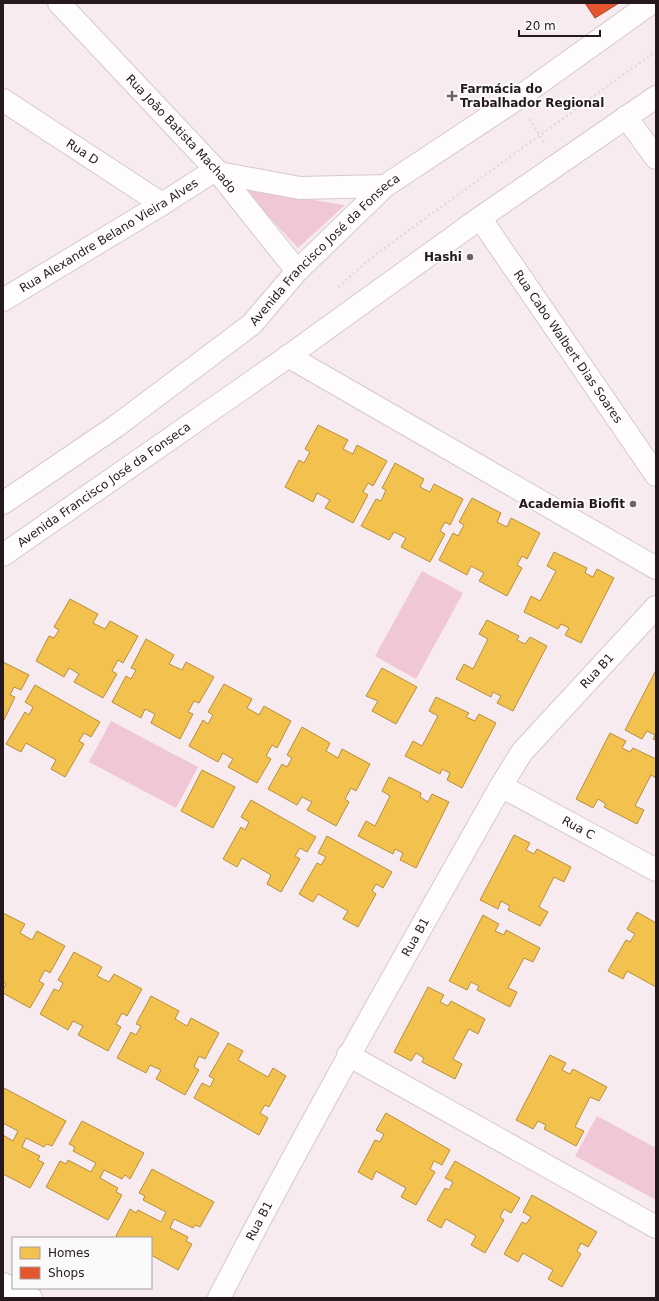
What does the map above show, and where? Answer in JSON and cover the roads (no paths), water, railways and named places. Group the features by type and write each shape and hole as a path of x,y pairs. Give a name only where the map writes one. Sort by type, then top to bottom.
{"street":[{"name":"Rua João Batista Machado","path":"59,3 217,172 297,271"},
{"name":"Avenida Francisco José da Fonseca","path":"3,503 115,427 252,324 297,271 385,186 518,98 651,3"},
{"name":"Avenida Francisco José da Fonseca","path":"3,555 288,356 480,218 656,97"},
{"name":"Rua D","path":"3,100 162,204"},
{"path":"626,117 656,158"},
{"path":"217,172 300,188 385,186"},
{"name":"Rua Alexandre Belano Vieira Alves","path":"3,300 217,172"},
{"name":"Rua Cabo Walbert Dias Soares","path":"480,218 656,475"},
{"path":"288,356 656,568"},
{"name":"Rua B1","path":"219,1298 269,1201 348,1055 501,786 522,752 656,607"},
{"name":"Rua C","path":"501,786 656,870"},
{"path":"348,1055 656,1228"},
{"path":"3,1284 12,1288"},
{"path":"13,1289 31,1298"}],"place":[{"name":"Farmácia do Trabalhador Regional","path":"452,96"},
{"name":"Hashi","path":"470,257"},
{"name":"Academia Biofit","path":"633,504"}]}
